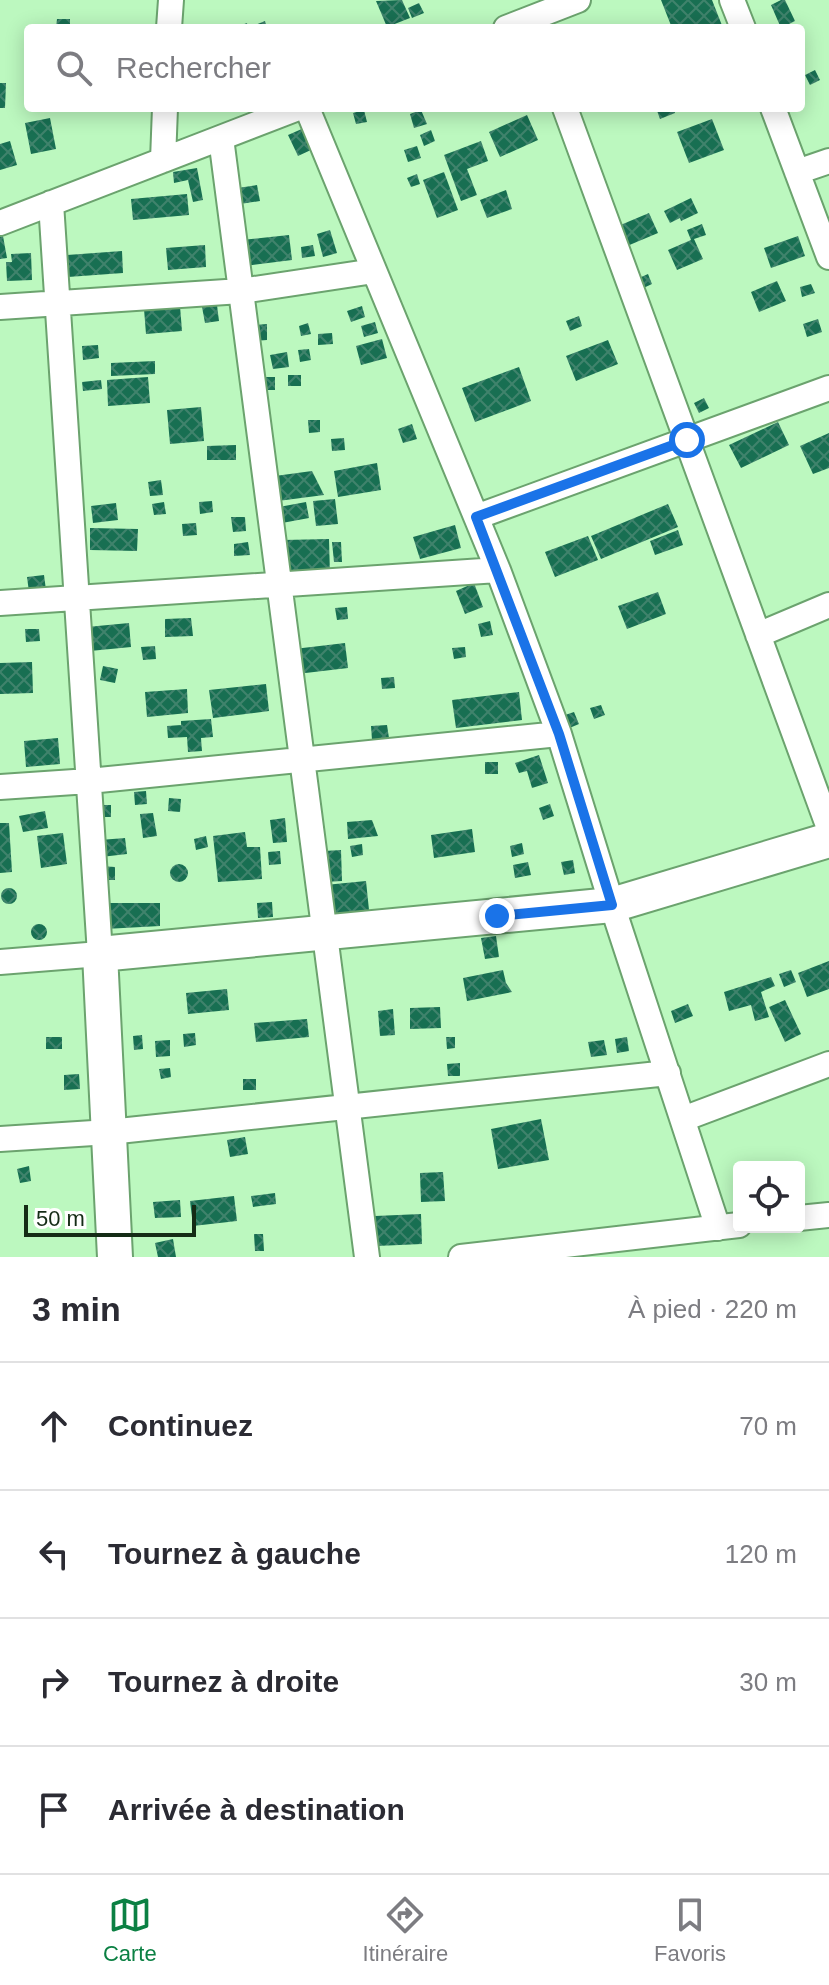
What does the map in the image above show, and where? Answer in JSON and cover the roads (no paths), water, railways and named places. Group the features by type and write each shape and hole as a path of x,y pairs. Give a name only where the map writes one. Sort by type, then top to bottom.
{"main road":[{"path":"115,1257 100,954 612,905 829,840"}],"street":[{"path":"169,24 171,0"},
{"path":"534,23 578,0"},
{"path":"732,0 741,24"},
{"path":"163,160 165,112"},
{"path":"0,223 288,112"},
{"path":"309,112 498,570 559,734 683,1119 729,1226 583,1250 461,1257"},
{"path":"566,112 829,828"},
{"path":"774,112 829,257"},
{"path":"221,138 367,1257"},
{"path":"797,172 829,161"},
{"path":"0,962 100,954 51,203"},
{"path":"0,307 241,291 374,271"},
{"path":"476,517 829,388"},
{"path":"0,603 498,570"},
{"path":"758,635 829,605"},
{"path":"0,787 89,781 559,734"},
{"path":"683,1119 828,1069"},
{"path":"0,1139 109,1132 668,1073"},
{"path":"805,1217 829,1215"}]}
